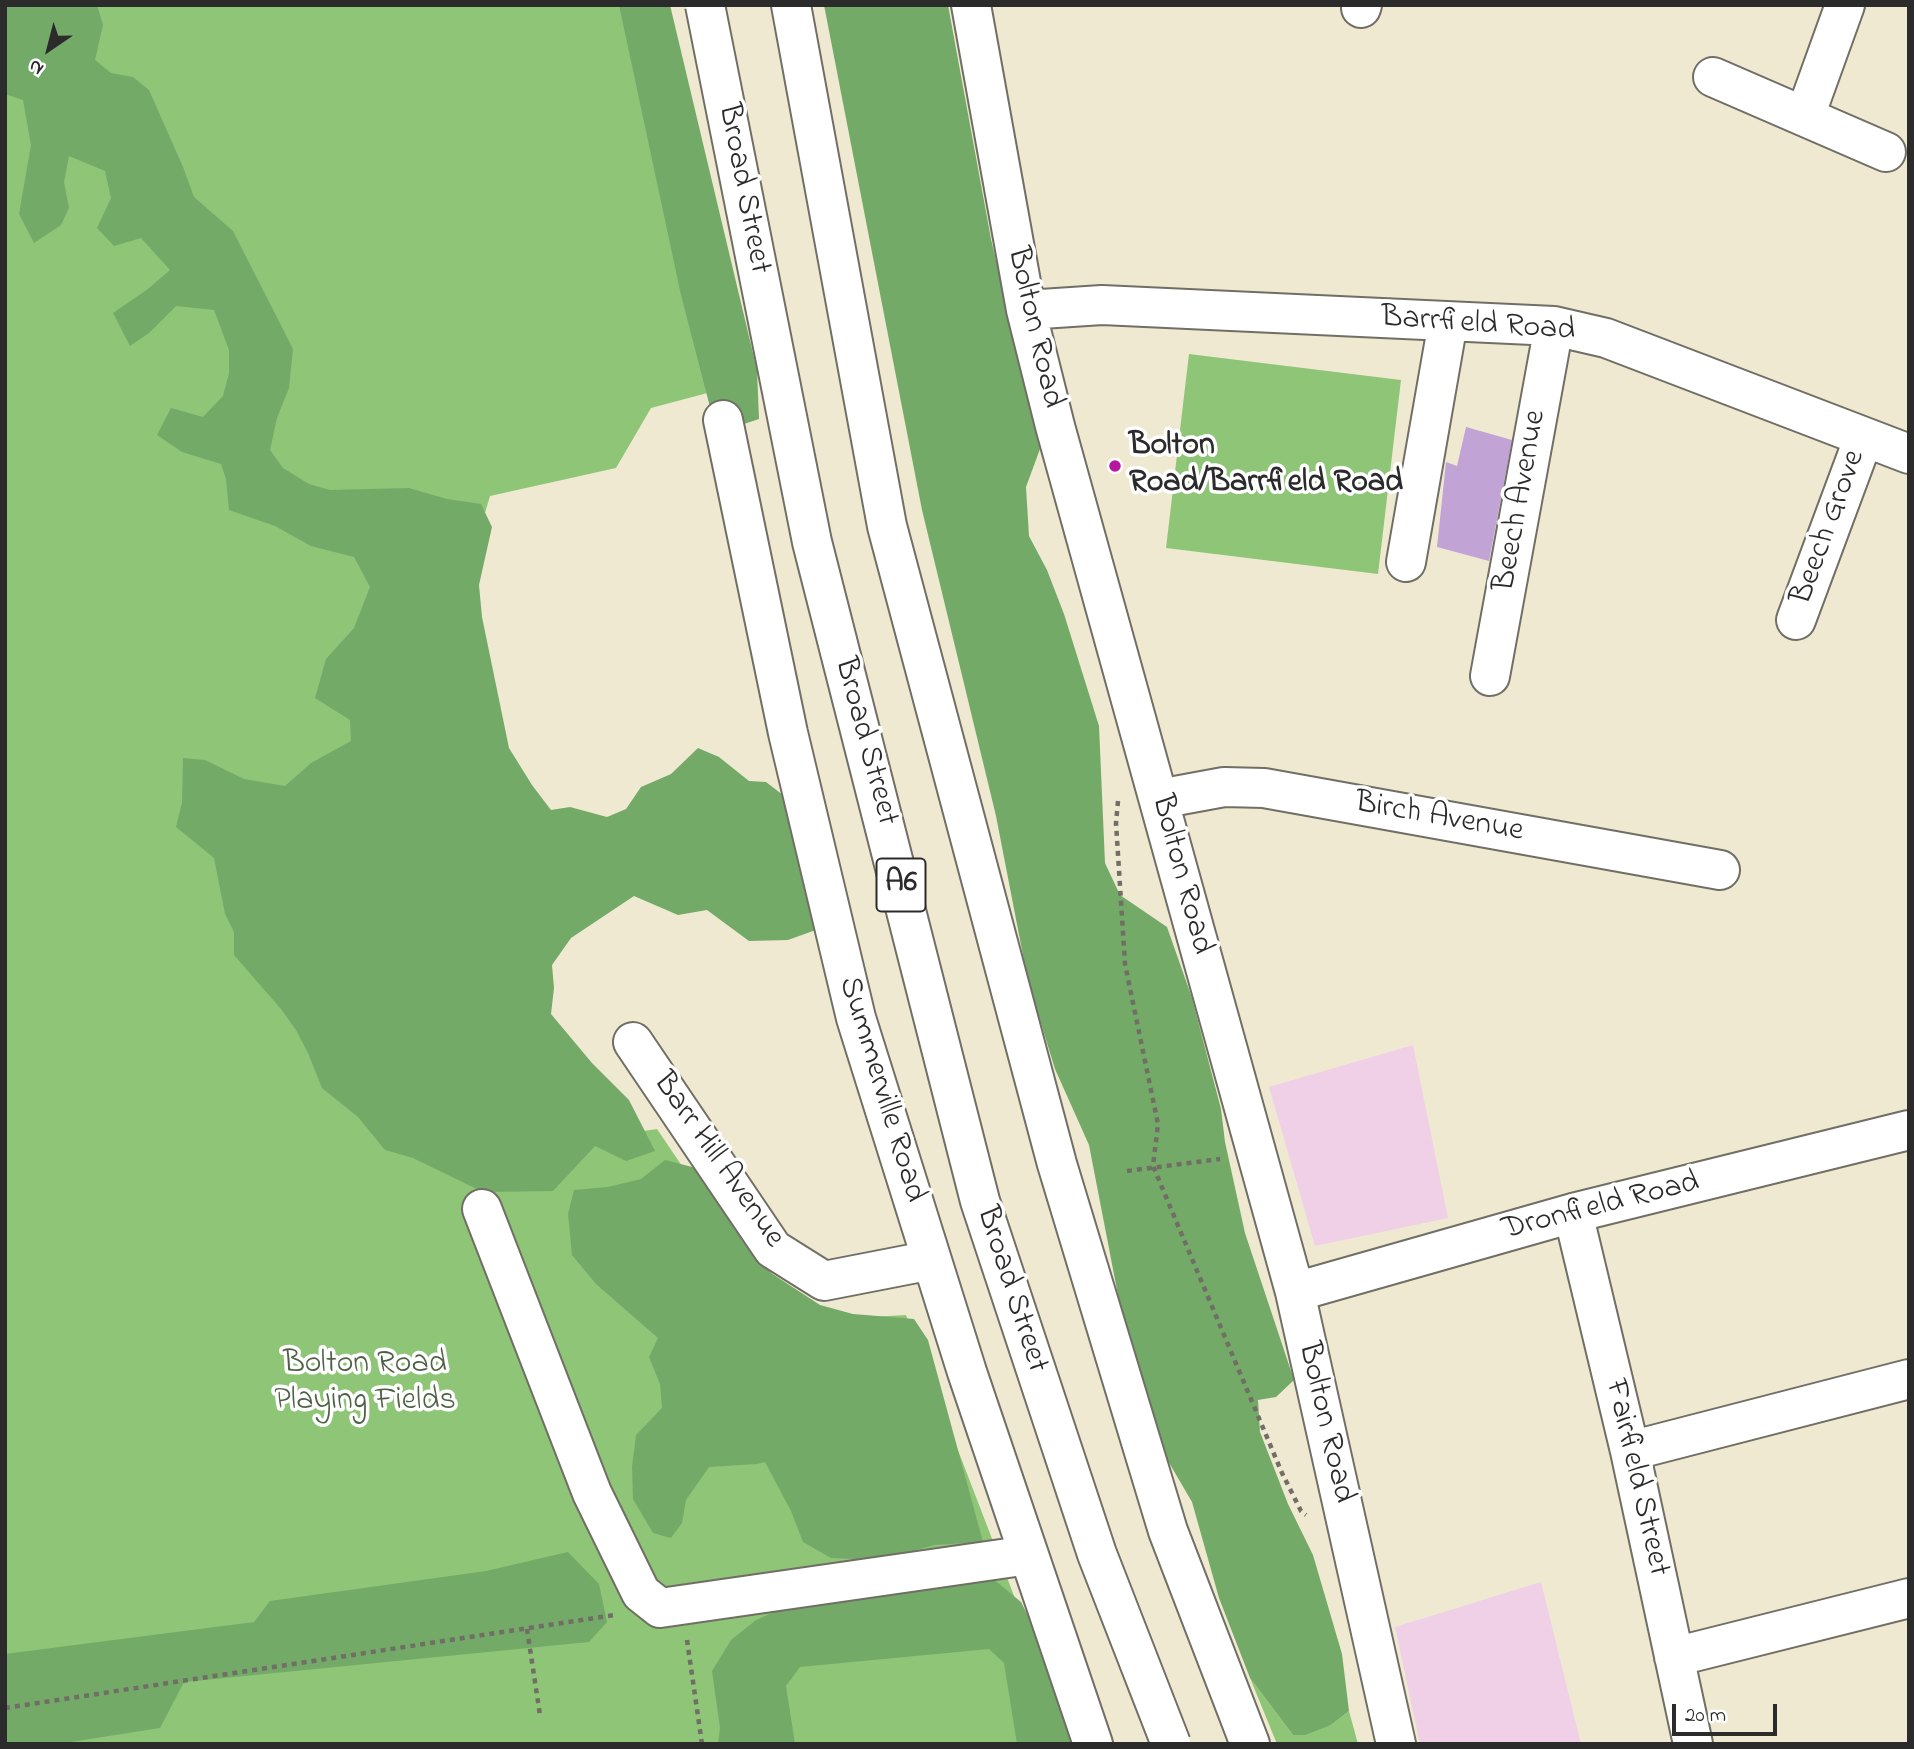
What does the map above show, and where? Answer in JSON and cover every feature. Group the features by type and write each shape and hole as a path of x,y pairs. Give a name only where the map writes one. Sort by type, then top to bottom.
{"main road":[{"name":"Broad Street","path":"705,5 812,542 980,1201 1097,1554 1171,1744"},
{"path":"791,5 887,526 1057,1164 1168,1531 1250,1744"},
{"name":"Bolton Road","path":"971,5 1026,310 1055,426 1295,1292 1396,1744"},
{"path":"1805,116 1845,5"},
{"path":"1713,78 1886,152"},
{"name":"Barrfield Road","path":"1026,310 1102,305 1553,326 1606,338 1909,454"},
{"path":"1406,562 1448,322"},
{"name":"Beech Avenue","path":"1490,676 1553,326"},
{"name":"Summerville Road","path":"723,420 789,733 856,1018 932,1260 1093,1744"},
{"name":"Beech Grove","path":"1796,620 1864,437"},
{"name":"Birch Avenue","path":"1159,799 1224,787 1264,788 1720,870"},
{"name":"Barr Hill Avenue","path":"633,1041 773,1249 824,1281 932,1260"},
{"name":"Dronfield Road","path":"1295,1292 1573,1213 1909,1130"},
{"path":"482,1209 592,1493 641,1593 671,1606 1030,1555"},
{"name":"Fairfield Street","path":"1573,1213 1630,1451 1693,1744"},
{"path":"1630,1451 1909,1379"},
{"path":"1674,1657 1909,1598"}],"path":[{"path":"1119,796 1116,823 1125,964 1158,1124 1153,1166 1282,1473 1301,1511 1309,1518"},
{"path":"1127,1171 1229,1158"},
{"path":"5,1708 671,1606 702,1744"},
{"path":"527,1629 540,1715"}],"shaded area":[{"path":"1413,1045 1448,1218 1315,1246 1269,1087"},
{"path":"1541,1582 1581,1744 1420,1744 1395,1627"}],"green space":[{"name":"Bolton Road Playing Fields","path":"5,5 641,5 734,386 651,408 616,468 490,496 464,584 526,985 623,1134 657,1129 720,1222 803,1305 851,1318 906,1315 1021,1614 1065,1744 5,1744"},
{"path":"5,5 97,5 103,25 95,60 111,73 133,77 149,90 194,197 233,231 293,349 289,388 277,418 270,450 283,468 309,484 330,490 409,488 447,499 481,504 492,527 479,585 482,617 509,748 551,810 570,807 607,817 626,809 641,787 671,774 698,748 719,757 749,781 766,782 792,802 824,927 788,940 749,941 707,910 678,915 634,896 571,938 552,965 554,988 551,1014 592,1063 629,1100 655,1151 626,1161 595,1146 553,1191 483,1192 413,1158 385,1150 358,1117 322,1088 296,1030 234,955 234,932 225,914 214,858 176,827 182,803 183,758 205,760 244,779 285,786 311,763 351,741 350,720 315,698 326,659 354,628 370,587 354,557 311,546 275,526 229,510 226,479 221,464 182,452 157,435 171,408 203,417 223,396 229,373 229,350 214,310 176,306 149,333 130,346 113,313 170,270 141,238 114,246 97,228 111,198 105,171 69,156 64,182 69,208 61,225 34,243 19,214 31,145 23,100 5,96"},
{"path":"619,5 670,5 757,370 759,419 738,426 710,407 681,295"},
{"path":"824,5 948,5 991,239 1040,449 1026,487 1029,536 1047,570 1064,614 1099,726 1105,863 1120,895 1167,927 1192,998 1221,1109 1225,1142 1245,1233 1294,1380 1276,1397 1258,1400 1260,1432 1288,1504 1313,1555 1342,1654 1349,1711 1331,1725 1305,1735 1293,1735 1250,1678 1219,1598 1192,1502 1154,1437 1123,1321 1089,1145 1055,1069 1028,981 996,816 922,510"},
{"path":"1189,354 1401,380 1378,574 1166,548"},
{"path":"665,1160 696,1168 771,1273 820,1305 853,1314 914,1319 928,1340 983,1542 935,1545 879,1560 831,1558 803,1542 791,1511 765,1462 709,1467 686,1500 682,1523 671,1538 653,1533 633,1499 632,1467 636,1435 662,1408 660,1384 649,1357 658,1338 596,1284 572,1255 568,1214 574,1190 608,1187 641,1179"},
{"path":"568,1552 599,1584 607,1622 589,1642 184,1682 160,1728 58,1744 5,1744 5,1654 254,1622 270,1601 486,1571"},
{"path":"992,1578 1021,1602 1041,1641 1084,1744 1017,1744 1004,1663 989,1649 800,1667 786,1686 795,1744 718,1744 720,1728 712,1671 731,1640 756,1620 821,1591"},
{"path":"1250,1678 1293,1735 1331,1725 1349,1711 1358,1744 1277,1744"}],"building":[{"path":"1466,427 1512,440 1489,561 1437,547 1446,462 1457,466"}],"place":[{"name":"Bolton Road/Barrfield Road","path":"1115,466"}]}
